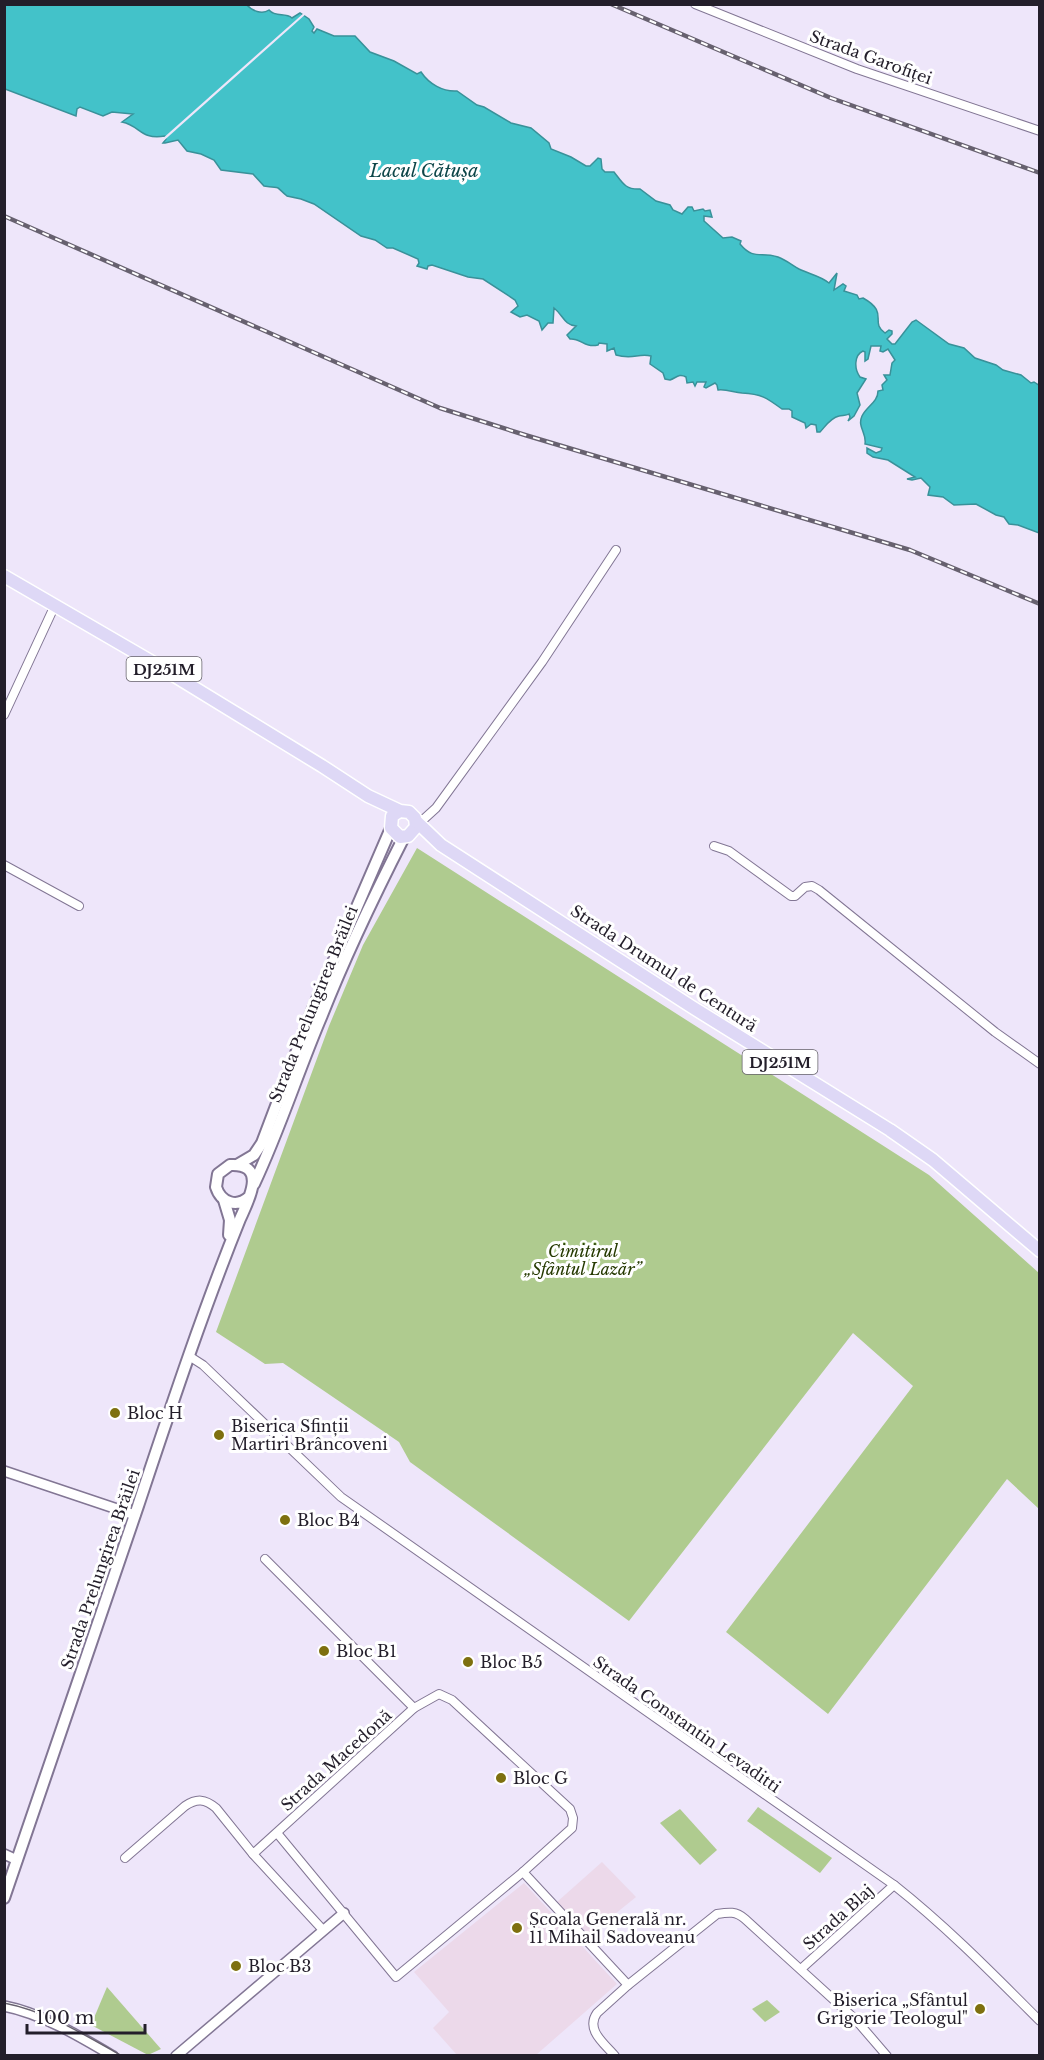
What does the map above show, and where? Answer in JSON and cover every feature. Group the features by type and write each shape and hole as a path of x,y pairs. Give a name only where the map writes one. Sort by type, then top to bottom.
{"highway":[{"name":"DJ251M","path":"4,576 313,760 368,796"},
{"path":"368,796 400,811"},
{"path":"368,796 396,835 441,845"},
{"path":"390,826 392,816 405,810 413,814 417,822 441,845"},
{"path":"406,837 415,831 417,822"},
{"name":"Strada Drumul de Centură","path":"441,845 692,1007 890,1130 941,1167 1040,1251"}],"main road":[{"name":"Strada Prelungirea Brăilei","path":"237,1165 254,1155 262,1143 312,1011 390,826"},
{"name":"Strada Prelungirea Brăilei","path":"254,1185 273,1145 308,1049 359,926 406,837"},
{"path":"237,1165 248,1170 254,1179 254,1185 249,1197 240,1203 229,1203 217,1192 216,1181 224,1168 237,1165"},
{"name":"Strada Prelungirea Brăilei","path":"4,1898 189,1356 227,1250 249,1197"},
{"name":"Strada Prelungirea Brăilei","path":"224,1200 230,1220 227,1250"}],"street":[{"name":"Strada Garofiței","path":"695,4 857,69 1040,131"},
{"path":"417,822 436,808 542,662 616,550"},
{"path":"4,715 55,605"},
{"path":"714,846 729,851 790,896 795,896 805,887 812,886 819,890 995,1032 1040,1064"},
{"path":"4,865 79,906"},
{"name":"Strada Constantin Levaditti","path":"189,1356 203,1365 340,1497 894,1886 942,1925 1040,2021"},
{"path":"4,1471 135,1515"},
{"path":"265,1559 414,1708"},
{"name":"Strada Macedonă","path":"253,1854 414,1708 440,1695 452,1700 570,1809 573,1818 572,1828 523,1872 396,1977 277,1833"},
{"path":"125,1858 185,1806 200,1799 216,1808 253,1854 322,1930"},
{"path":"4,1854 17,1860"},
{"path":"523,1872 628,1985"},
{"name":"Strada Blaj","path":"801,1969 894,1886"},
{"name":"Strada Blaj","path":"615,2055 593,2030 593,2018 628,1985 717,1914 727,1912 740,1914 856,2020 887,2055"},
{"path":"176,2055 344,1913"},
{"path":"4,2006 28,2013 64,2029 113,2055"}],"shaded area":[{"path":"602,1862 636,1897 589,1935 557,1902"},
{"name":"Școala Generală nr. 11 Mihail Sadoveanu","path":"524,1883 617,1984 536,2055 457,2055 433,2028 449,2012 414,1972"}],"green space":[{"name":"Cimitirul „Sfântul Lazăr”","path":"417,848 929,1175 1039,1273 1039,1509 1007,1479 828,1714 726,1632 913,1386 853,1333 629,1621 410,1462 399,1442 283,1363 265,1364 216,1332 329,1026 363,945"},
{"path":"758,1807 832,1858 820,1873 747,1821"},
{"path":"680,1809 717,1850 700,1865 660,1823"},
{"path":"107,1987 161,2049 148,2055 91,2025"},
{"path":"767,2000 780,2012 765,2022 752,2009"}],"water":[{"name":"Lacul Cătușa","path":"246,4 257,12 269,10 275,14 292,18 300,13 309,19 314,27 312,31 314,33 317,29 334,36 355,36 370,52 394,61 417,74 421,72 437,86 457,91 477,105 511,123 531,128 549,143 551,149 586,166 590,166 598,158 601,159 602,169 605,172 614,172 627,187 640,189 656,201 670,205 673,210 682,214 688,207 692,207 694,211 710,210 712,217 704,216 704,221 723,238 732,237 741,241 740,244 749,252 778,257 829,283 837,273 834,290 843,284 846,286 844,291 871,303 878,313 881,329 885,333 892,331 887,339 892,344 895,344 916,320 949,344 964,348 975,358 1021,375 1031,383 1034,382 1040,386 1039,533 1009,524 1004,517 976,504 954,505 943,497 928,495 930,487 921,478 907,479 915,477 888,460 873,457 867,453 867,448 876,453 882,448 865,444 861,420 878,395 878,391 883,390 882,385 887,380 884,375 890,375 892,363 895,360 888,349 883,352 880,351 881,346 871,346 868,359 865,361 865,352 860,353 856,362 857,370 860,377 866,379 857,393 860,405 848,421 849,414 836,417 820,432 817,432 816,425 811,424 806,428 805,423 792,417 792,411 782,409 764,397 718,390 715,383 706,388 704,387 706,382 697,382 695,386 693,382 687,383 686,377 681,376 670,380 665,379 663,373 650,364 651,356 616,355 614,348 607,351 607,344 599,343 593,346 570,339 567,335 576,326 566,322 554,308 553,323 548,323 542,330 539,321 527,315 520,317 511,312 518,306 515,300 483,279 468,277 432,265 427,269 417,266 418,259 361,236 314,204 287,196 277,188 264,186 253,174 221,170 214,160 187,151 178,140 163,143 165,136 150,136 122,122 133,114 112,112 103,116 80,107 77,109 76,116 5,89 4,5"}],"pier":[{"path":"305,12 307,13 160,144 161,140"}],"tram line":[{"path":"4,2003 50,2018 122,2056"}],"railway":[{"path":"611,4 831,98 1040,173"},
{"path":"4,216 440,408 910,550 1040,604"}],"place":[{"name":"Bloc H","path":"115,1413"},
{"name":"Biserica Sfinții Martiri Brâncoveni","path":"219,1435"},
{"name":"Bloc B4","path":"285,1520"},
{"name":"Bloc B1","path":"324,1651"},
{"name":"Bloc B5","path":"468,1662"},
{"name":"Bloc G","path":"501,1778"},
{"name":"Școala Generală nr. 11 Mihail Sadoveanu","path":"517,1928"},
{"name":"Bloc B3","path":"236,1966"},
{"name":"Biserica „Sfântul Grigorie Teologul\"","path":"980,2009"}]}
